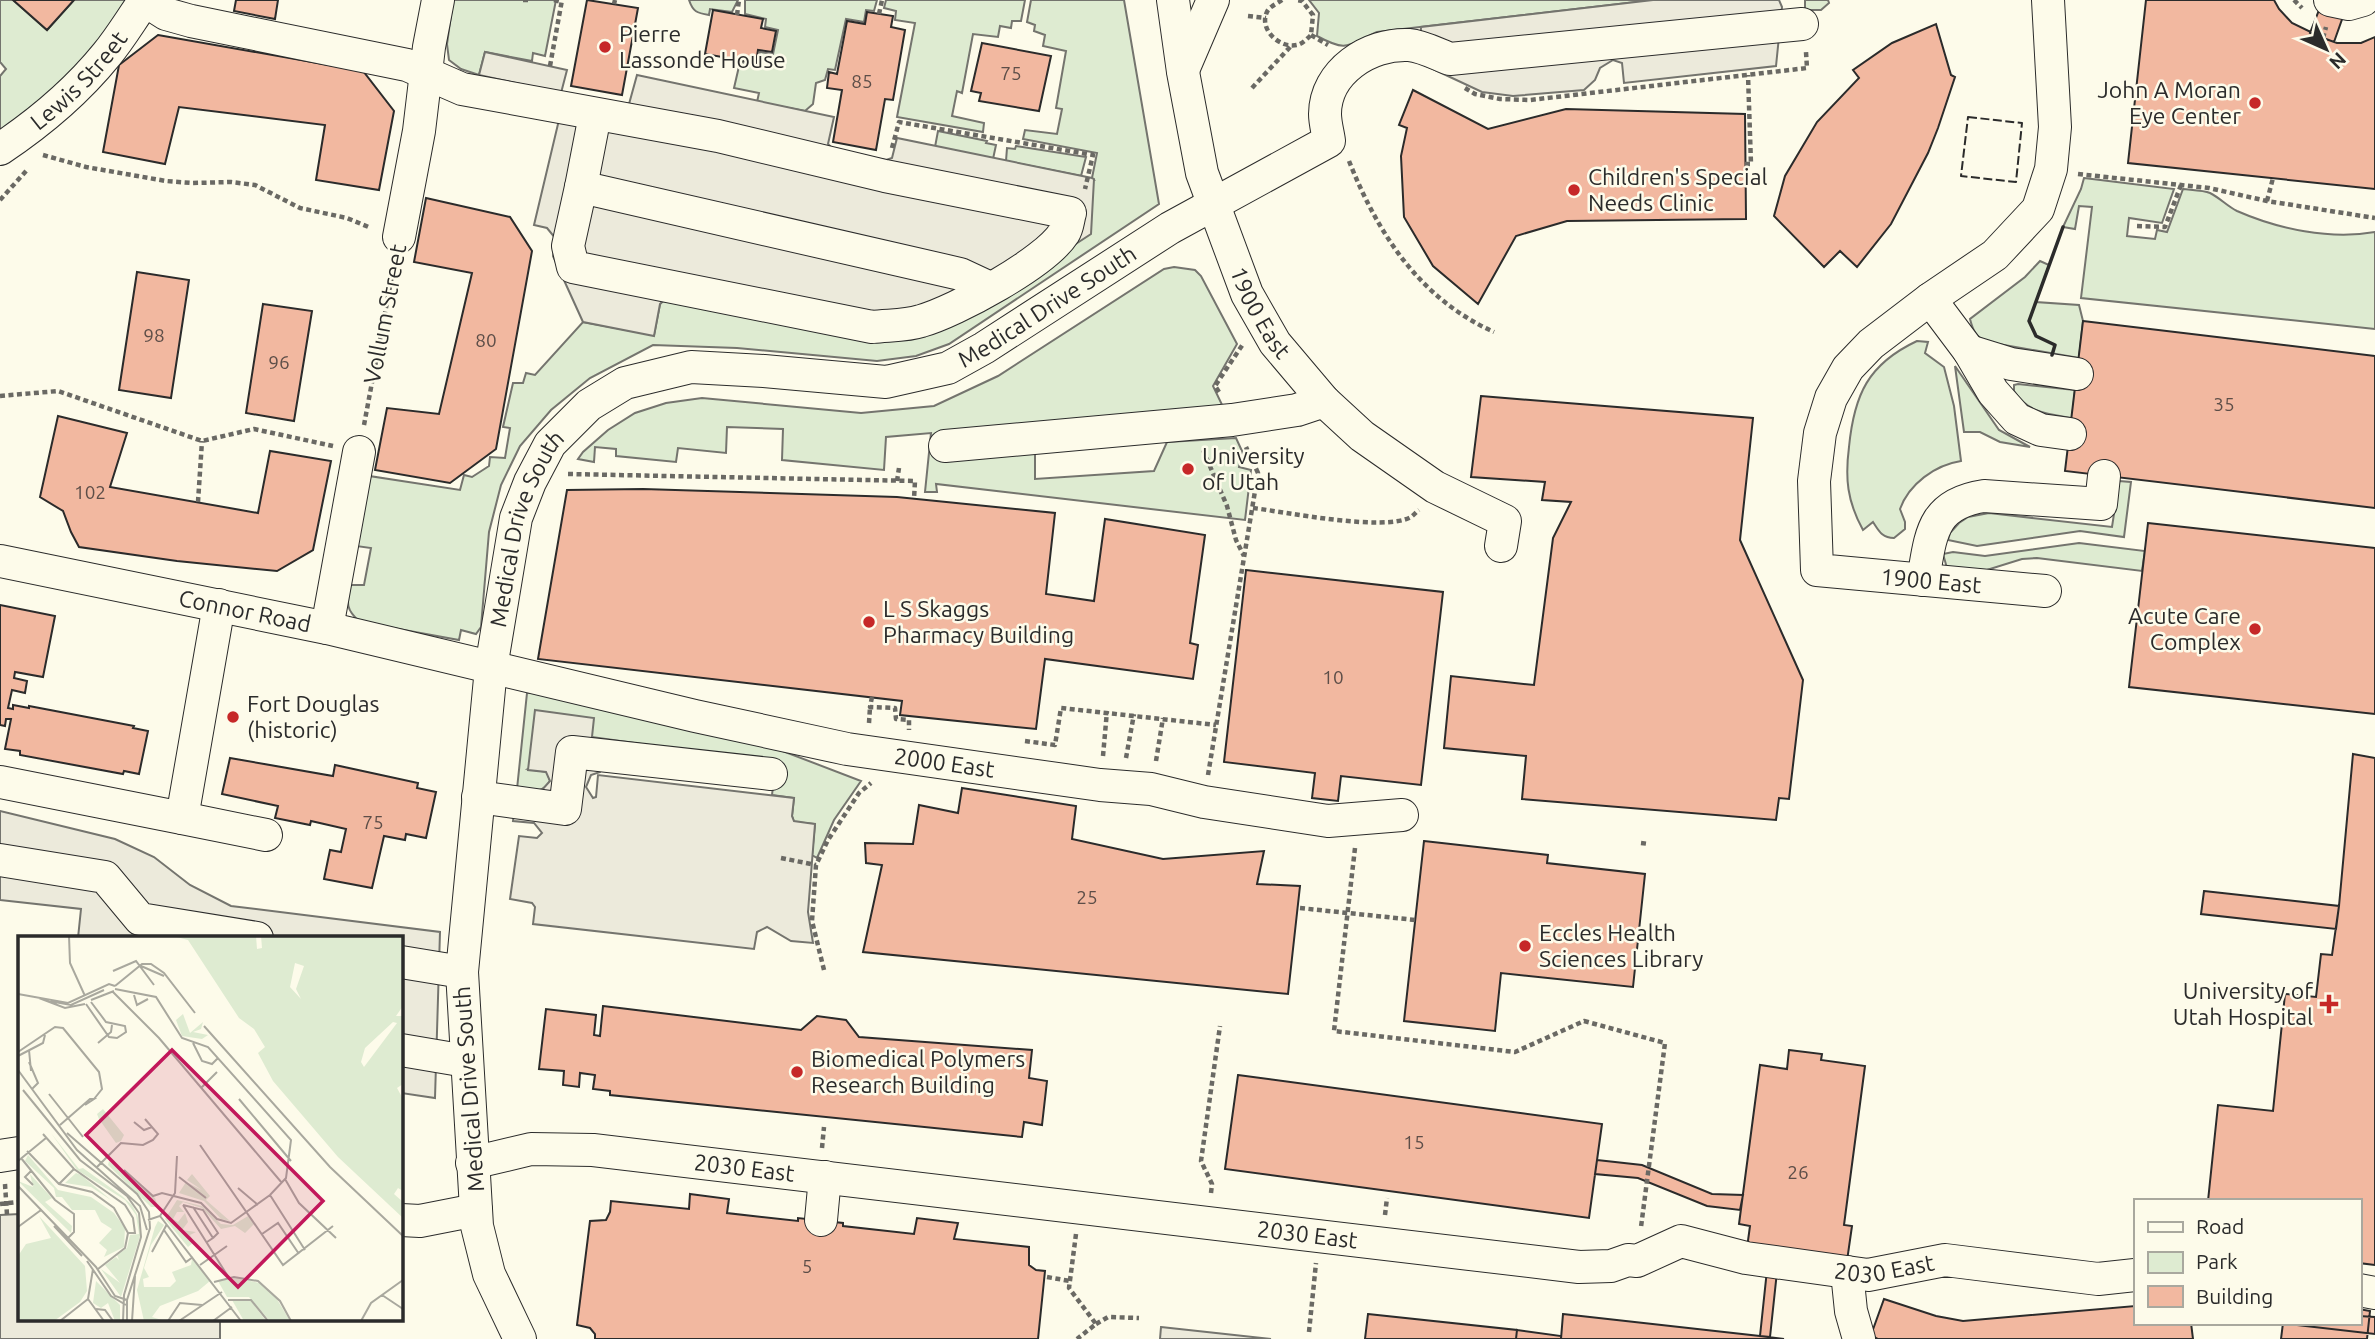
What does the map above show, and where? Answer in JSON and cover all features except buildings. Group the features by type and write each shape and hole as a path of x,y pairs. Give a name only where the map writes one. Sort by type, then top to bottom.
{"street":[{"path":"144,0 166,14 191,21 407,65 462,89 718,136 885,176 1070,213 1066,231 1055,244 1022,269 990,288 920,321 872,327 573,267 568,246 595,115"},
{"name":"Lewis Street","path":"0,149 57,106 107,55 144,0"},
{"name":"Vollum Street","path":"399,237 419,131 438,0"},
{"name":"1900 East","path":"1173,0 1202,173 1247,294 1275,343 1324,401 1362,436 1503,534"},
{"path":"1183,72 1213,0"},
{"path":"2048,0 2055,128 2051,169 2038,209 1995,255 1930,299 1969,351 1993,392 2017,419 2041,430 2070,433"},
{"path":"2330,0 2349,4 2363,0"},
{"name":"Medical Drive South","path":"520,1339 489,1274 477,1226 462,972 491,668 516,518 530,482 550,444 589,405 625,383 691,368 764,371 886,382 948,368 984,348 1170,228 1329,141 1325,115 1329,90 1340,72 1373,51 1396,45 1412,45 1450,59 1802,24"},
{"path":"581,187 960,274 990,288"},
{"name":"1900 East","path":"1930,299 1871,344 1848,368 1831,398 1820,433 1814,481 1817,570 2045,591"},
{"path":"1969,351 2011,365 2077,374"},
{"path":"945,446 1191,424 1297,410 1324,401"},
{"path":"327,628 359,452"},
{"path":"1923,580 1932,530 1945,511 1965,499 1984,496 2101,504 2104,476"},
{"name":"Connor Road","path":"0,561 327,628 491,668"},
{"path":"182,818 219,605"},
{"name":"2000 East","path":"491,668 821,743 901,757 1124,787 1328,821 1402,815"},
{"path":"478,797 565,809 572,752 771,774"},
{"path":"0,782 266,835"},
{"path":"0,860 105,877 140,919 245,936"},
{"path":"402,962 462,972"},
{"path":"402,1050 466,1061"},
{"name":"2030 East","path":"472,1163 531,1149 593,1150 1579,1267 1611,1266 1637,1261 1681,1241 1746,1258 1868,1275 1945,1260 2098,1279 2134,1275"},
{"path":"2,1169 18,1154"},
{"path":"821,1220 825,1177"},
{"path":"402,1220 420,1221 476,1210"},
{"path":"1847,1272 1851,1311 1859,1339"}],"path":[{"path":"523,0 531,0"},
{"path":"550,66 562,1 554,0"},
{"path":"737,15 739,0"},
{"path":"879,13 882,0"},
{"path":"1282,0 1269,9 1266,28 1278,42 1300,45 1311,35 1313,15 1303,1 1296,0"},
{"path":"1248,16 1266,19"},
{"path":"1252,88 1292,45"},
{"path":"1455,83 1475,94 1500,99 1530,100 1807,68"},
{"path":"1745,164 1751,164 1748,75"},
{"path":"885,176 899,122 1093,155 1087,178"},
{"path":"0,200 24,172 44,157 166,181 255,185 300,208 347,218 399,237"},
{"path":"1348,159 1370,209 1396,254 1440,299 1460,314 1494,332"},
{"path":"2076,173 2209,188 2267,201 2375,218"},
{"path":"2267,201 2273,178"},
{"path":"2137,226 2165,227 2181,185"},
{"name":"Vollum Street","path":"359,452 399,237"},
{"path":"0,396 58,391 202,441 254,429 359,452"},
{"path":"1191,424 1227,506 1236,540 1244,556"},
{"path":"198,502 202,441"},
{"path":"897,481 899,468"},
{"path":"557,473 915,481 914,499"},
{"path":"1204,802 1253,508 1338,520 1386,523 1410,518 1422,507"},
{"path":"869,720 872,697"},
{"path":"870,707 895,708 895,719 909,720 909,730 919,730"},
{"path":"1023,741 1055,745 1061,708 1216,724"},
{"path":"1107,711 1124,787"},
{"path":"1124,787 1133,715"},
{"path":"1124,787 1163,718"},
{"path":"824,970 811,920 816,865 828,840 859,793 901,757"},
{"path":"1358,820 1334,1031 1515,1052 1584,1021 1665,1043 1637,1261"},
{"path":"1641,843 1649,844"},
{"path":"781,858 816,865"},
{"path":"1300,908 1415,920"},
{"path":"1207,1223 1212,1184 1201,1161 1220,1026"},
{"path":"2,1169 3,1203 7,1214"},
{"path":"1077,1230 1069,1288 1096,1324"},
{"path":"1309,1332 1316,1265"},
{"path":"1047,1277 1070,1280"},
{"path":"1077,1339 1108,1317 1139,1318"}],"green space":[{"path":"0,0 13,0 47,30 74,0 129,0 79,67 0,135 0,76 6,69 0,62"},
{"path":"453,0 556,0 545,56 533,53 532,61 485,52 479,75 461,69 449,60 447,44"},
{"path":"689,0 738,0 732,12 710,9 709,15 696,11"},
{"path":"745,0 877,0 874,11 866,10 864,22 846,19 835,70 828,69 825,80 816,83 813,104 805,111 757,102 759,93 734,88 740,62 756,65 760,52 773,54 778,30 765,27 766,19 745,14"},
{"path":"886,0 1025,0 1021,21 1012,21 1011,28 1000,26 998,37 973,34 962,93 957,91 952,116 984,123 983,132 897,117 915,23 895,20 896,11 884,8"},
{"path":"1031,0 1124,0 1159,204 949,344 916,356 877,361 737,348 653,345 590,378 551,410 520,446 501,485 489,532 481,627 476,634 461,630 459,640 360,622 355,617 348,605 350,585 364,585 371,548 356,546 369,476 460,490 464,475 472,477 489,466 490,457 505,458 510,428 503,427 513,383 523,383 526,373 535,375 583,322 654,335 660,304 663,301 1094,180 1092,178 1097,153 1023,139 1025,130 1057,134 1062,109 1056,108 1066,51 1043,46 1045,35 1034,31 1035,25 1027,22"},
{"path":"1309,0 1653,0 1377,32 1342,46 1317,36 1319,13"},
{"path":"1805,0 1828,0 1829,3 1821,10 1805,10"},
{"path":"938,131 996,145 993,159 935,147"},
{"path":"1016,146 1086,157 1081,176 1006,161 1007,148 1015,149"},
{"path":"2084,178 2174,189 2162,223 2129,218 2127,236 2155,239 2157,230 2167,232 2183,189 2210,193 2237,211 2287,228 2340,235 2375,232 2375,329 2081,298 2092,207 2079,206 2075,229 2063,227"},
{"path":"2040,261 2049,265 2036,302 2079,305 2083,321 2079,358 1987,342 1978,336 1972,327 1970,319 2025,277"},
{"path":"1174,267 1195,270 1201,276 1237,344 1213,386 1225,411 1035,453 1035,479 1154,471 1167,442 1236,438 1242,451 1239,467 1251,470 1245,520 936,484 937,492 925,492 931,433 886,437 884,470 782,460 783,429 727,427 726,453 678,448 676,462 616,456 616,449 595,447 594,462 578,459 608,430 635,413 666,403 702,398 861,413 934,406 998,376 1164,269"},
{"path":"1917,341 1928,342 1925,353 1944,367 1954,406 1961,461 1933,471 1916,484 1900,509 1905,529 1890,538 1881,533 1873,522 1863,530 1850,499 1847,479 1851,428 1860,397 1875,371 1900,350"},
{"path":"1955,366 1999,430 2030,447 2000,442 1980,432 1964,432"},
{"path":"2014,385 2075,390 2072,418 2047,414 2032,408 2014,391"},
{"path":"2119,481 2131,482 2124,537 2080,531 1977,546 1948,540 1950,533 1968,517 1989,513 2112,527"},
{"path":"2079,543 2145,551 2142,571 2037,558 2022,559 1974,574 1947,568 1943,554 1953,552 1985,556"},
{"path":"535,691 780,750 861,781 834,820 817,858 812,855 815,824 794,822 794,798 772,795 776,763 592,737 528,769 547,772 550,781 544,788 536,791 517,789 527,693"}],"shaded area":[{"path":"1653,0 1779,0 1782,7 1776,66 1624,83 1622,63 1613,60 1600,68 1595,80 1584,90 1513,96 1482,92 1420,63 1421,27"},
{"path":"485,52 567,70 561,93 479,75"},
{"path":"637,75 834,117 828,144 835,151 886,160 892,158 897,138 1092,178 1091,234 968,314 939,328 663,301 660,304 654,336 583,322 553,256 556,239 547,228 534,225 558,124 568,94 629,104"},
{"path":"535,710 594,718 592,737 603,743 600,772 591,775 586,787 593,798 596,797 598,775 794,798 794,821 815,824 808,912 813,943 791,941 767,927 757,932 754,949 533,924 535,907 532,903 510,899 519,836 537,838 542,833 534,823 513,821 517,789 541,791 550,781 546,772 528,770"},
{"path":"0,811 115,839 154,857 190,885 231,906 440,932 435,1098 402,1093 402,936 78,936 81,909 0,900"},
{"path":"18,1214 18,1322 220,1322 220,1339 0,1339 0,1215"},
{"path":"1161,1327 1271,1339 1160,1339"}],"fence":[{"path":"1968,117 2022,123 2016,182 1961,176 1968,117"}],"wall":[{"path":"2052,355 2055,345 2036,336 2029,321 2063,227"}],"place":[{"name":"Pierre Lassonde House","path":"605,47"},
{"name":"John A Moran Eye Center","path":"2255,103"},
{"name":"Children's Special Needs Clinic","path":"1574,190"},
{"name":"University of Utah","path":"1188,469"},
{"name":"L S Skaggs Pharmacy Building","path":"869,622"},
{"name":"Acute Care Complex","path":"2255,629"},
{"name":"Fort Douglas (historic)","path":"233,717"},
{"name":"Eccles Health Sciences Library","path":"1525,946"},
{"name":"University of Utah Hospital","path":"2329,1004"},
{"name":"Biomedical Polymers Research Building","path":"797,1072"}]}
